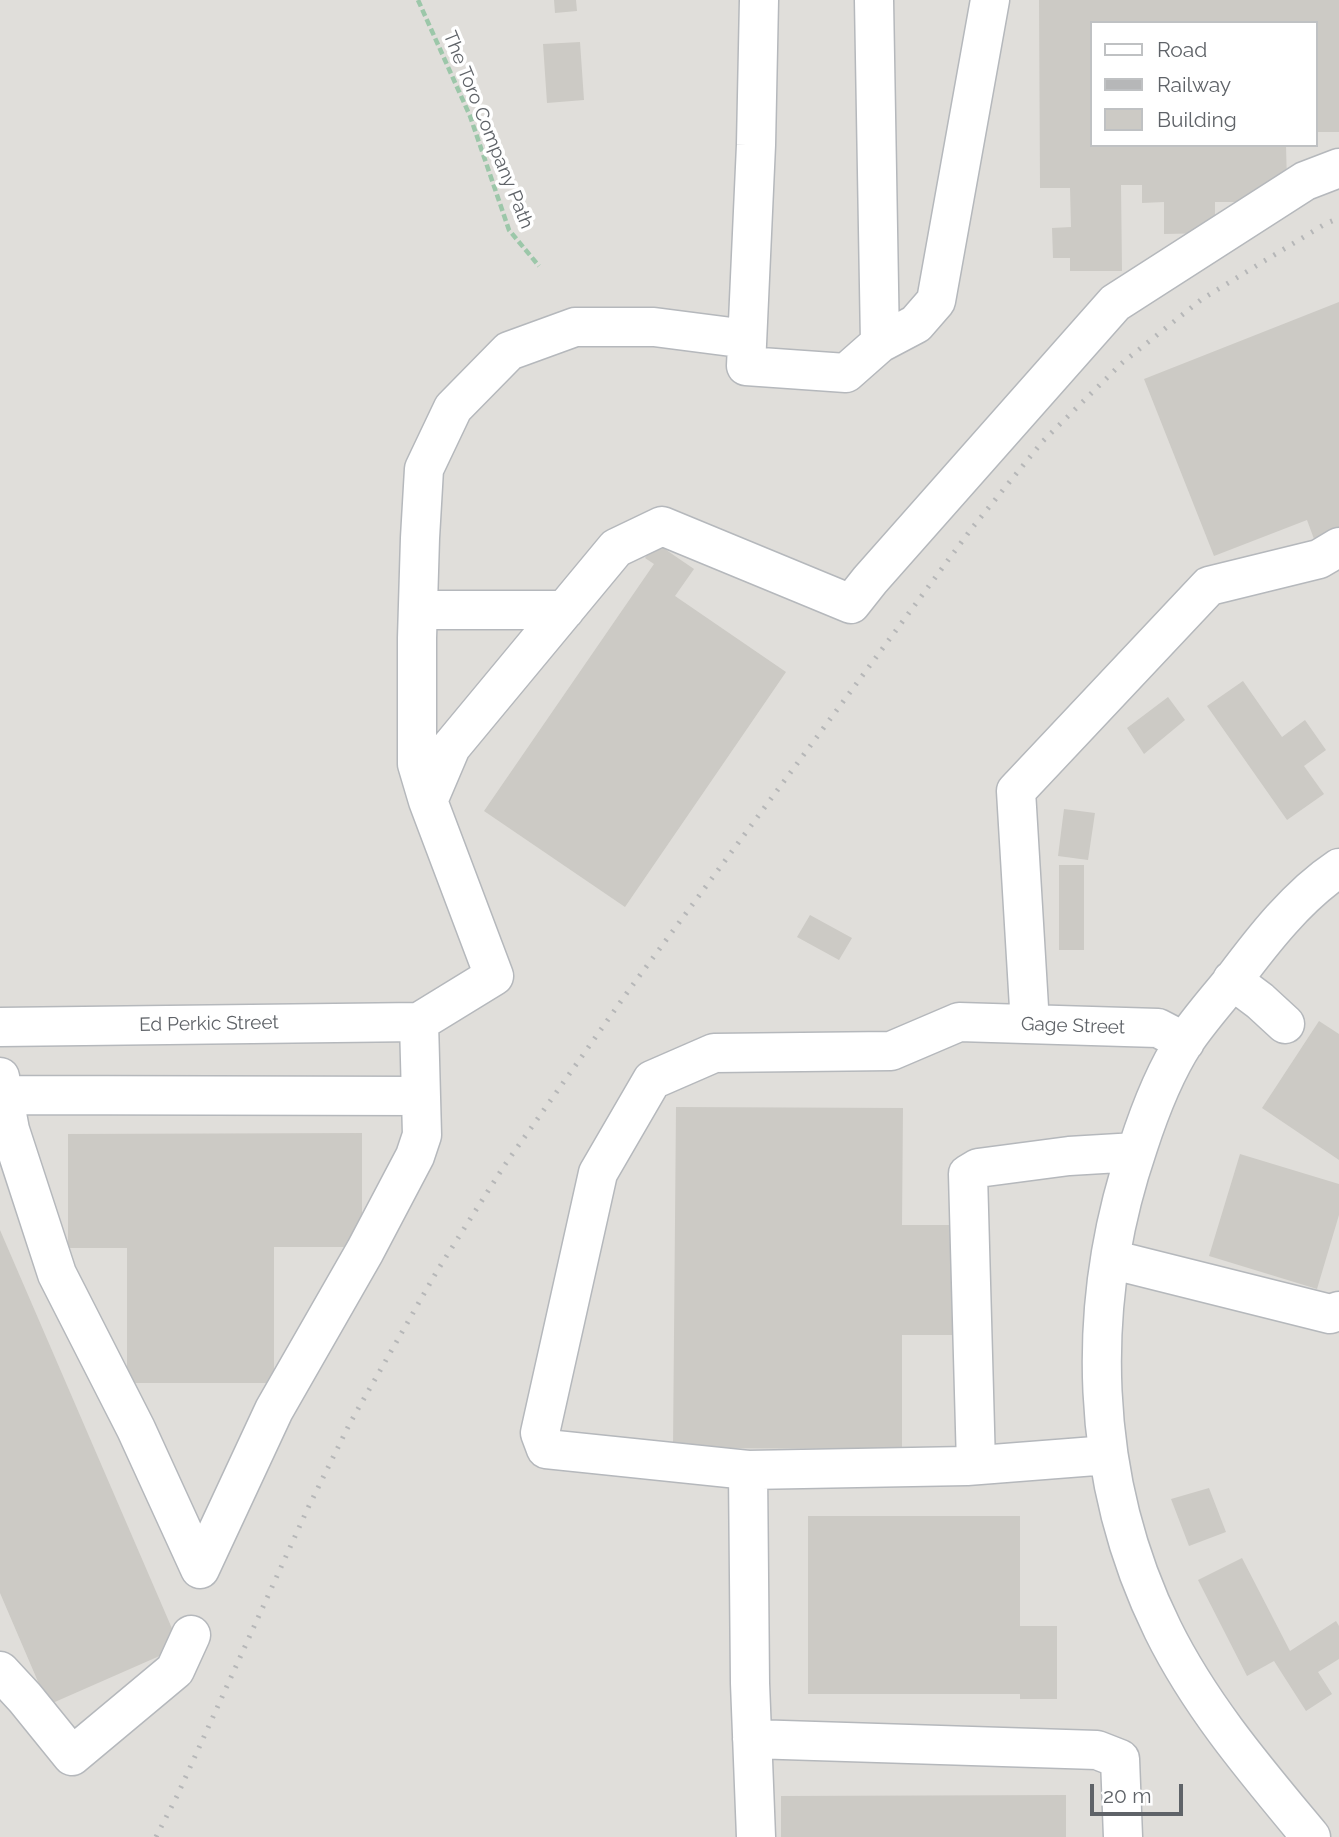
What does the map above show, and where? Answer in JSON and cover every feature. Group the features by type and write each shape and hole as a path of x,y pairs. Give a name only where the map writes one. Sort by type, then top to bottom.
{"street":[{"path":"759,0 756,145 746,366 846,373 880,343 916,324 936,301 990,0"},
{"path":"874,0 880,343"},
{"path":"428,801 451,747 616,548 662,526 851,604 1115,303 1305,180 1339,168"},
{"path":"421,1096 2,1086 10,1130 57,1274 136,1429 200,1569 274,1409 365,1251 415,1156 422,1135 421,1096 419,1022 494,976 428,801 417,764 418,610 425,469 453,408 509,351 575,327 654,327 747,339"},
{"path":"1030,1024 1016,791 1209,586 1319,559 1339,547"},
{"path":"418,610 565,610"},
{"path":"1311,1837 1240,1752 1200,1694 1163,1630 1141,1578 1113,1487 1108,1455 1101,1382 1102,1327 1110,1259 1124,1186 1148,1116 1185,1042 1258,947 1320,881 1339,868"},
{"path":"1232,980 1260,1000 1285,1024"},
{"name":"Ed Perkic Street","path":"0,1027 419,1022"},
{"name":"Gage Street","path":"748,1470 546,1449 540,1433 598,1173 652,1080 714,1053 891,1051 959,1022 1158,1028 1185,1042"},
{"path":"976,1465 968,1174 978,1168 1069,1156 1136,1152"},
{"path":"1110,1259 1330,1314 1339,1311"},
{"path":"756,1837 748,1470 976,1465 1108,1455"},
{"path":"0,1671 72,1756 175,1670 191,1635"},
{"path":"752,1739 1097,1750 1120,1759 1123,1837"}],"path":[{"name":"The Toro Company Path","path":"418,0 470,116 509,230 539,267"}],"shaded area":[{"path":"0,0 1339,0 1339,1837 0,1837"}],"building":[{"path":"554,0 576,0 577,11 555,13"},
{"path":"1039,0 1339,0 1339,132 1318,132 1318,21 1090,21 1090,147 1286,147 1287,184 1268,202 1215,202 1215,233 1164,234 1164,202 1142,203 1142,185 1121,185 1122,271 1070,271 1070,258 1053,258 1052,228 1071,227 1070,188 1040,188"},
{"path":"580,42 584,100 547,103 543,44"},
{"path":"1339,302 1339,529 1314,539 1307,520 1214,556 1144,379"},
{"path":"656,543 694,569 675,596 786,672 625,907 484,811 654,564 645,558"},
{"path":"1243,681 1282,737 1305,720 1326,750 1304,766 1324,794 1287,820 1207,706"},
{"path":"1168,697 1185,720 1144,754 1127,728"},
{"path":"1064,809 1095,813 1088,860 1058,856"},
{"path":"1059,865 1084,865 1084,950 1059,950"},
{"path":"810,915 852,938 839,960 797,937"},
{"path":"1319,1021 1339,1034 1339,1160 1262,1108"},
{"path":"676,1107 903,1108 902,1225 956,1225 955,1335 902,1335 902,1449 673,1448"},
{"path":"362,1133 362,1247 274,1247 274,1383 127,1383 127,1248 68,1248 68,1134"},
{"path":"1240,1154 1339,1184 1339,1215 1317,1289 1209,1256"},
{"path":"0,1230 180,1647 48,1705 0,1593"},
{"path":"1209,1488 1226,1532 1189,1546 1171,1499"},
{"path":"808,1516 1020,1516 1020,1626 1057,1626 1057,1699 1020,1699 1020,1694 808,1694"},
{"path":"1242,1558 1290,1651 1336,1621 1339,1626 1339,1659 1318,1672 1332,1694 1306,1711 1274,1661 1247,1676 1198,1580"},
{"path":"1066,1795 1066,1837 781,1837 781,1796"}],"railway":[{"path":"156,1837 350,1423 437,1271 504,1166 629,990 972,528 1043,441 1122,363 1202,299 1339,218"}]}
